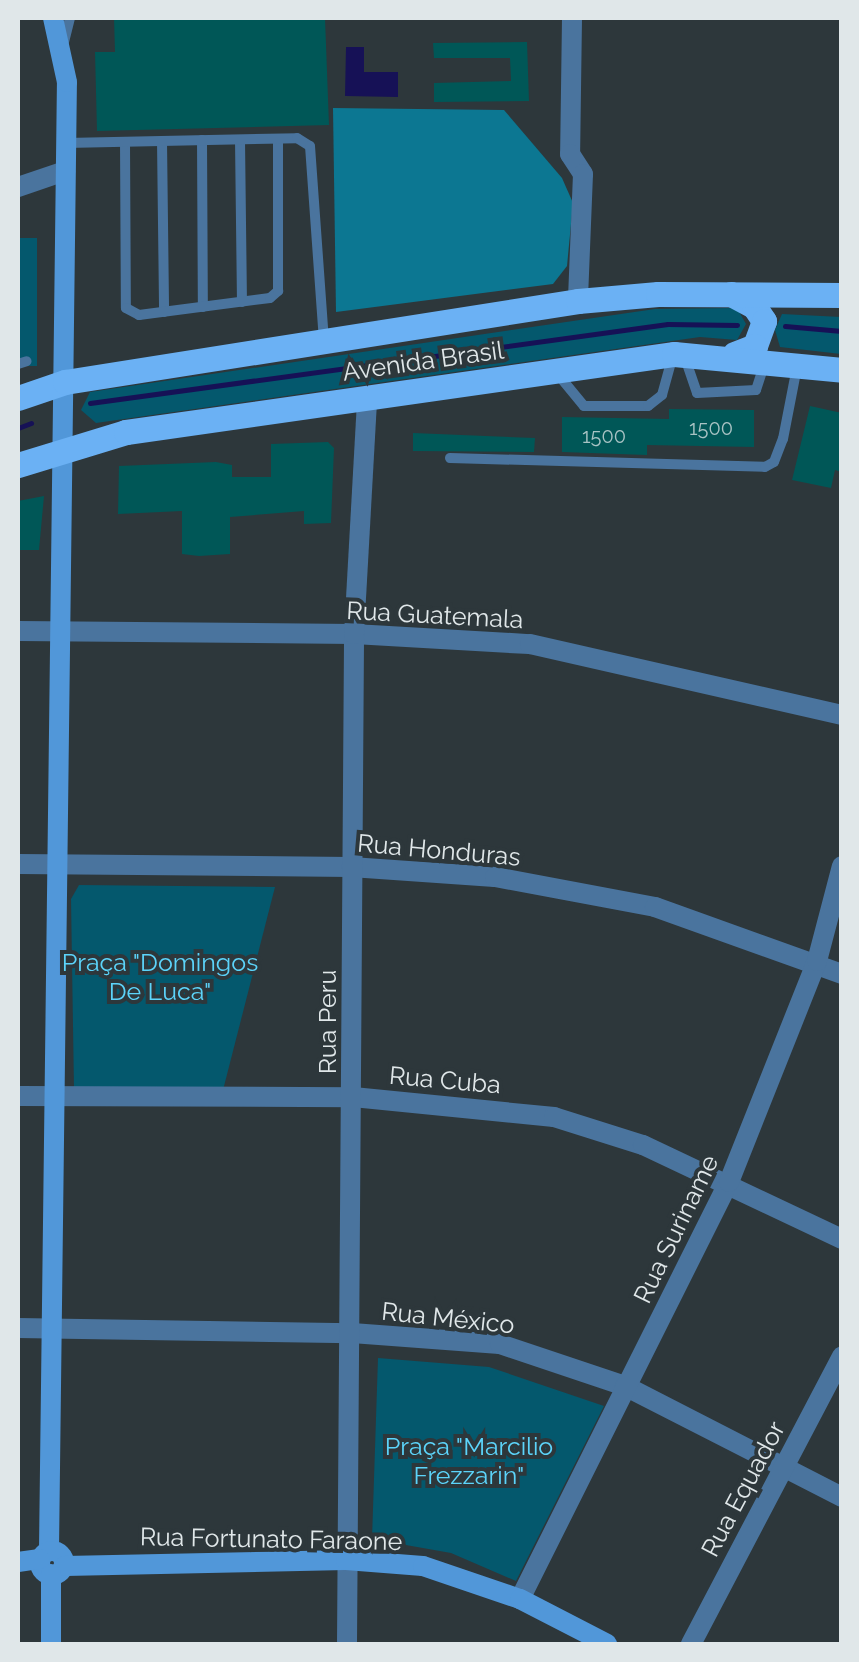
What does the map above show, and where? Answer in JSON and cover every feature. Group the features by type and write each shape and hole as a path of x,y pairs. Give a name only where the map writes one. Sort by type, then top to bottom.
{"main road":[{"path":"52,1644 66,143 62,47 53,18"},
{"path":"724,354 748,351 764,330 754,306 729,294"},
{"name":"Avenida Brasil","path":"18,398 65,382 578,301 842,294"},
{"name":"Avenida Brasil","path":"18,466 126,432 679,354 766,358 842,370"},
{"name":"Rua Fortunato Faraone","path":"18,1563 346,1560 424,1566 520,1599 607,1644"}],"street":[{"path":"572,18 570,154 583,174 578,301"},
{"path":"18,187 65,172"},
{"name":"Rua Peru","path":"347,1644 354,634 367,400"},
{"name":"Rua Guatemala","path":"18,631 354,634 530,644 842,715"},
{"name":"Rua Honduras","path":"18,864 352,867 495,877 655,907 816,961 842,974"},
{"name":"Rua Suriname","path":"520,1599 729,1182 816,961 842,866"},
{"name":"Rua Cuba","path":"18,1096 352,1098 554,1117 729,1182 842,1240"},
{"name":"Rua México","path":"18,1328 352,1333 500,1344 625,1386 842,1496"},
{"name":"Rua Equador","path":"690,1644 842,1356"}],"lane":[{"path":"62,47 70,18"},
{"path":"124,142 126,308 140,315 270,298 282,281 278,138"},
{"path":"66,143 278,138 310,146 324,341"},
{"path":"202,140 203,307"},
{"path":"240,140 242,302"},
{"path":"162,141 164,312"},
{"path":"679,354 697,394 756,390 766,358"},
{"path":"555,371 584,406 648,406 662,395 679,354"},
{"path":"450,458 765,467 774,462 783,439 798,362"}],"green space":[{"path":"18,238 37,238 37,366 18,366"},
{"path":"737,308 746,324 737,340 700,337 96,423 81,410 90,392 655,309"},
{"path":"782,314 841,317 841,354 780,347 775,330"},
{"name":"Praça \"Domingos De Luca\"","path":"79,885 275,887 222,1094 74,1089 71,899"},
{"name":"Praça \"Marcilio Frezzarin\"","path":"378,1358 489,1367 604,1406 516,1581 451,1553 372,1539"}],"shaded area":[{"path":"346,47 364,47 364,72 398,72 398,97 345,96"},
{"path":"333,108 504,110 562,178 573,203 567,266 553,284 336,312"}],"building":[{"path":"114,18 325,18 329,125 97,131 95,52 115,52"},
{"path":"527,42 529,101 434,102 434,83 511,81 510,58 434,58 433,43"},
{"path":"810,406 842,413 842,472 835,470 831,488 792,480"},
{"path":"669,409 754,410 754,447 647,445 647,455 562,452 562,417 669,419"},
{"path":"413,433 535,438 534,452 413,451"},
{"path":"328,442 334,448 331,523 304,524 304,511 230,517 230,554 199,556 182,554 182,511 118,514 119,466 216,462 232,465 232,477 271,477 271,444"},
{"path":"44,496 39,550 18,550 18,501"}],"waterway":[{"path":"90,403 668,324 737,325"},
{"path":"785,326 842,331"},
{"path":"18,428 31,423"}]}
